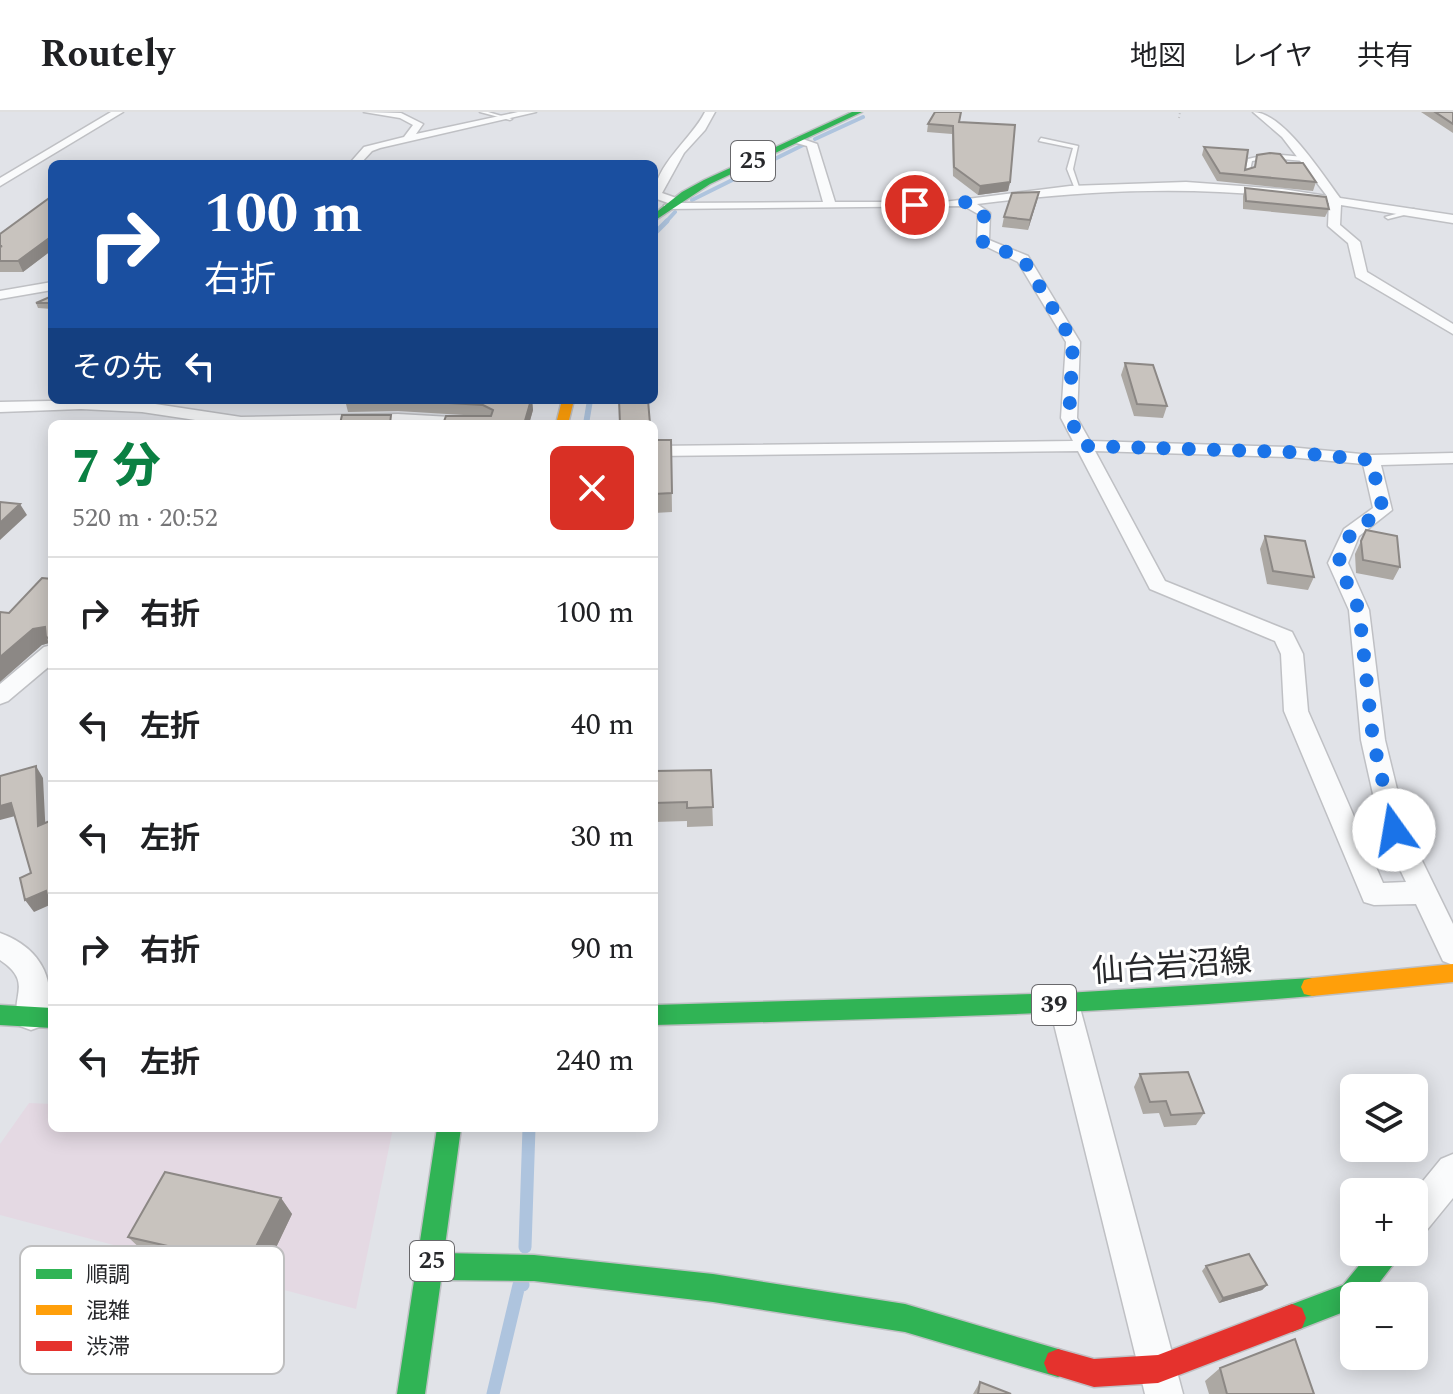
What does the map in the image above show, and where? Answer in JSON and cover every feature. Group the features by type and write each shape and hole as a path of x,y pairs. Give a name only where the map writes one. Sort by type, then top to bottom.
{"main road":[{"name":"25","path":"666,209 707,182 858,112"},
{"name":"仙台岩沼線","path":"658,1015 1192,998 1453,973"},
{"path":"0,1015 41,1018"},
{"name":"25","path":"411,1394 448,1132"},
{"path":"431,1266 534,1268 713,1288 905,1318 1094,1373 1161,1381 1352,1295 1376,1266"}],"street":[{"path":"0,183 118,112"},
{"path":"369,112 411,116 418,124 407,140"},
{"path":"358,160 368,149 531,112"},
{"path":"658,190 680,152 702,128 710,112"},
{"path":"1258,112 1286,135 1335,199 1334,226 1354,242 1361,274 1453,330"},
{"path":"797,140 812,144 830,206"},
{"path":"666,209 965,202 1078,189 1236,187 1335,199 1453,219"},
{"path":"965,202 984,213 983,242 1023,259 1073,342 1069,418 1157,585 1284,637 1292,654 1296,711 1374,894 1424,893"},
{"path":"0,295 48,287"},
{"path":"0,407 81,404 142,407 228,420"},
{"path":"346,420 415,420"},
{"path":"658,451 1085,446 1289,452 1371,460 1453,458"},
{"path":"1371,460 1383,510 1351,533 1338,563 1359,610 1373,740 1394,830 1424,893 1445,921 1453,953"},
{"path":"0,696 48,655"},
{"path":"0,945 29,963 36,981 41,1018"},
{"path":"1064,1004 1161,1381"},
{"path":"1428,1202 1453,1171"}],"lane":[{"path":"482,112 510,119"},
{"path":"1041,140 1076,147 1070,169 1078,189"},
{"path":"1246,175 1250,160 1270,156 1304,159"},
{"path":"1388,217 1414,211"}],"path":[{"path":"1179,118 1180,112"}],"shaded area":[{"path":"29,1103 48,1104 48,1132 392,1132 356,1309 284,1290 284,1246 117,1246 0,1215 0,1144"}],"building":[{"path":"935,112 961,112 959,122 1015,125 1010,182 980,186 954,167 953,126 928,124"},
{"path":"1435,112 1453,112 1453,124"},
{"path":"1204,147 1248,150 1245,170 1255,167 1257,155 1280,154 1287,163 1303,163 1316,182 1220,173"},
{"path":"1245,188 1326,197 1329,209 1246,201"},
{"path":"1039,192 1030,220 1004,217 1012,193"},
{"path":"48,199 48,239 18,261 0,261 0,234"},
{"path":"1125,363 1153,365 1167,406 1137,404"},
{"path":"466,404 530,404 525,420 444,420 446,416 491,416 493,410 483,405"},
{"path":"619,404 648,404 650,420 620,420"},
{"path":"342,415 391,415 390,420 341,420"},
{"path":"658,440 671,440 672,493 658,494"},
{"path":"0,502 20,504 0,523"},
{"path":"1366,530 1397,536 1400,567 1363,560 1361,541"},
{"path":"1265,536 1305,541 1314,577 1273,571"},
{"path":"42,578 48,579 48,638 45,627 33,629 0,657 0,612 9,613"},
{"path":"36,766 38,826 48,822 48,899 46,891 25,900 20,878 31,873 11,803 0,806 0,776"},
{"path":"711,770 713,807 687,808 687,802 658,803 658,771"},
{"path":"1188,1072 1204,1113 1171,1115 1166,1101 1150,1102 1140,1074"},
{"path":"165,1172 281,1198 256,1246 168,1246 128,1237"},
{"path":"1249,1254 1267,1285 1223,1298 1206,1266"},
{"path":"1295,1339 1314,1394 1227,1394 1220,1368"},
{"path":"980,1382 1011,1394 978,1394"}],"waterway":[{"path":"815,139 863,117"},
{"path":"692,200 803,145"},
{"path":"665,223 675,212"},
{"path":"658,230 665,223"},
{"path":"587,420 589,404"},
{"path":"525,1247 529,1132"},
{"path":"493,1394 519,1285 523,1285"}],"traffic: fast":[{"path":"658,215 707,182 858,112"},
{"path":"658,1015 1066,1003 1312,987"},
{"path":"0,1015 48,1018"},
{"path":"411,1394 448,1132"},
{"path":"431,1266 534,1268 713,1288 905,1318 1058,1363"},
{"path":"1292,1318 1352,1295 1376,1266"}],"traffic: slow":[{"path":"563,420 567,404"},
{"path":"1312,987 1453,973"}],"traffic: jam":[{"path":"1058,1363 1094,1373 1158,1369 1292,1318"}],"route":[{"path":"915,205 965,202 984,213 983,242 1023,259 1073,342 1069,418 1085,446 1289,452 1371,460 1383,510 1351,533 1338,563 1359,610 1373,740 1394,830"}]}
